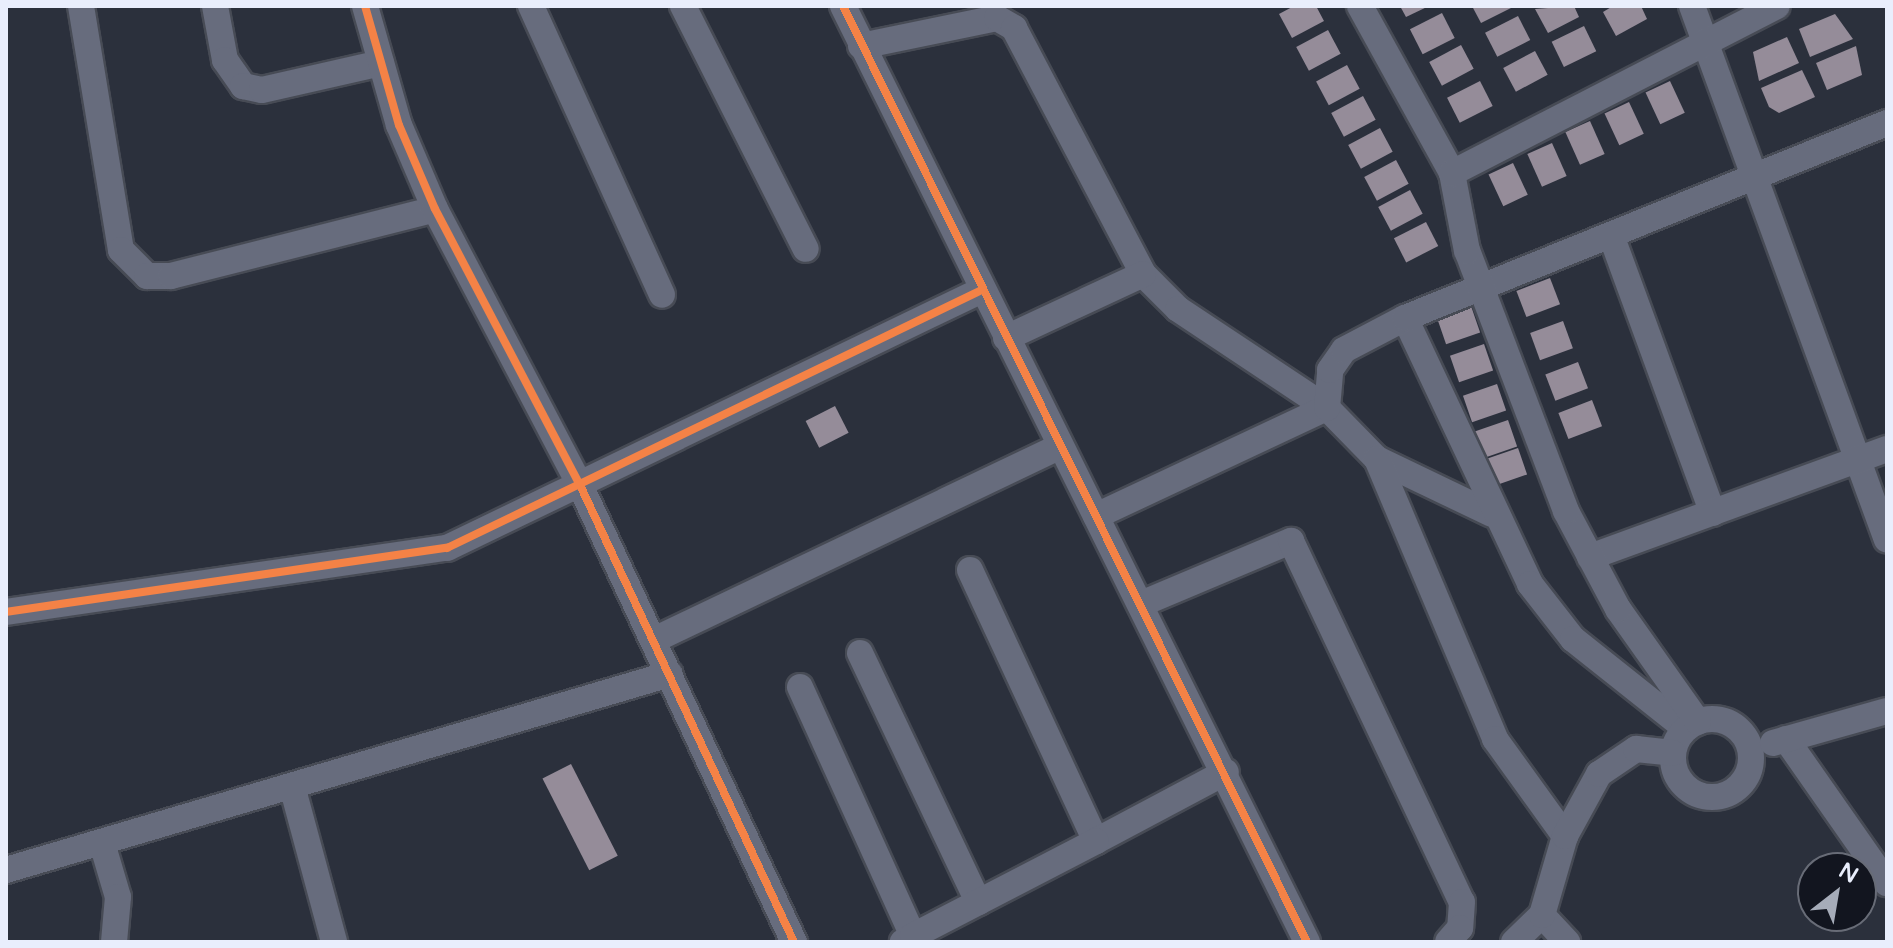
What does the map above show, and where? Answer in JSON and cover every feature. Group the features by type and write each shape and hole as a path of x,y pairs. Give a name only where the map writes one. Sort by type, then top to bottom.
{"street":[{"path":"81,6 121,250 147,276 171,276 435,209"},
{"path":"215,6 225,60 243,86 262,90 381,63"},
{"path":"365,6 381,63 435,209 580,485 794,942"},
{"path":"531,6 662,295"},
{"path":"683,6 806,249"},
{"path":"843,6 982,290 1226,772 1307,942"},
{"path":"1360,6 1452,173 1455,210 1530,427 1590,557 1692,726"},
{"path":"1692,6 1887,540"},
{"path":"1452,173 1777,6"},
{"path":"861,46 997,18 1014,28 1143,274 1178,309 1327,408 1377,459 1492,514"},
{"path":"1327,408 1330,370 1344,350 1405,318 1887,123"},
{"path":"1611,235 1713,513"},
{"path":"1006,338 1143,274"},
{"path":"6,612 218,577 401,559 447,548 982,290"},
{"path":"1405,318 1492,514 1530,584 1573,639 1692,726 1724,721 1751,751"},
{"path":"1096,516 1327,408"},
{"path":"654,640 1060,446"},
{"path":"1590,557 1887,449"},
{"path":"1377,459 1495,739 1565,836"},
{"path":"1141,604 1291,541 1462,902 1460,928 1448,942"},
{"path":"970,570 1096,841"},
{"path":"860,653 978,902"},
{"path":"6,870 670,674"},
{"path":"800,687 908,939 1226,772"},
{"path":"1751,751 1887,711"},
{"path":"1673,753 1692,726"},
{"path":"1786,739 1887,883"},
{"path":"1514,942 1542,915 1565,836 1614,759 1636,749 1673,753"},
{"path":"1673,753 1688,789 1714,797 1738,788 1751,751"},
{"path":"292,786 334,942"},
{"path":"102,843 118,897 114,942"},
{"path":"1542,915 1567,942"}],"building":[{"path":"1294,6 1316,6 1324,21 1292,38 1279,14"},
{"path":"1400,6 1429,6 1406,17"},
{"path":"1472,6 1515,6 1481,23"},
{"path":"1574,6 1579,17 1548,33 1535,9"},
{"path":"1613,6 1641,6 1647,19 1616,36 1603,12"},
{"path":"1442,13 1455,38 1423,54 1410,29"},
{"path":"1835,14 1853,39 1810,57 1799,29"},
{"path":"1518,16 1530,40 1497,57 1485,33"},
{"path":"1584,26 1596,51 1564,67 1552,42"},
{"path":"1328,30 1341,54 1309,71 1296,47"},
{"path":"1787,37 1799,63 1759,81 1753,52"},
{"path":"1461,45 1474,69 1442,86 1429,62"},
{"path":"1856,46 1862,75 1827,90 1816,63"},
{"path":"1535,51 1548,75 1516,92 1503,68"},
{"path":"1347,65 1360,89 1329,105 1316,81"},
{"path":"1802,70 1815,97 1779,113 1769,107 1761,88"},
{"path":"1480,81 1493,106 1460,123 1447,98"},
{"path":"1670,81 1685,113 1660,124 1646,92"},
{"path":"1363,96 1376,120 1344,137 1331,113"},
{"path":"1629,102 1644,134 1619,145 1605,113"},
{"path":"1590,121 1605,154 1580,165 1565,132"},
{"path":"1380,128 1393,152 1361,169 1348,145"},
{"path":"1552,143 1567,176 1542,187 1527,154"},
{"path":"1396,160 1409,184 1377,201 1364,177"},
{"path":"1513,163 1528,195 1503,206 1489,174"},
{"path":"1410,190 1423,214 1391,231 1378,207"},
{"path":"1426,222 1438,246 1406,262 1394,238"},
{"path":"1550,278 1560,304 1526,317 1516,291"},
{"path":"1471,306 1480,332 1446,344 1437,318"},
{"path":"1563,321 1573,348 1540,360 1530,333"},
{"path":"1484,344 1493,370 1459,382 1450,356"},
{"path":"1578,362 1588,388 1555,401 1545,375"},
{"path":"1497,384 1506,410 1472,422 1463,396"},
{"path":"1592,400 1602,426 1568,439 1558,413"},
{"path":"835,406 849,433 819,448 806,421"},
{"path":"1508,420 1517,446 1483,458 1474,432"},
{"path":"1518,448 1527,474 1493,486 1484,460"},
{"path":"571,764 618,856 589,870 542,779"}],"cycle path":[{"path":"365,6 399,125 435,209 580,485 794,942"},
{"path":"843,6 1307,942"},
{"path":"6,612 447,548 982,290"}]}
